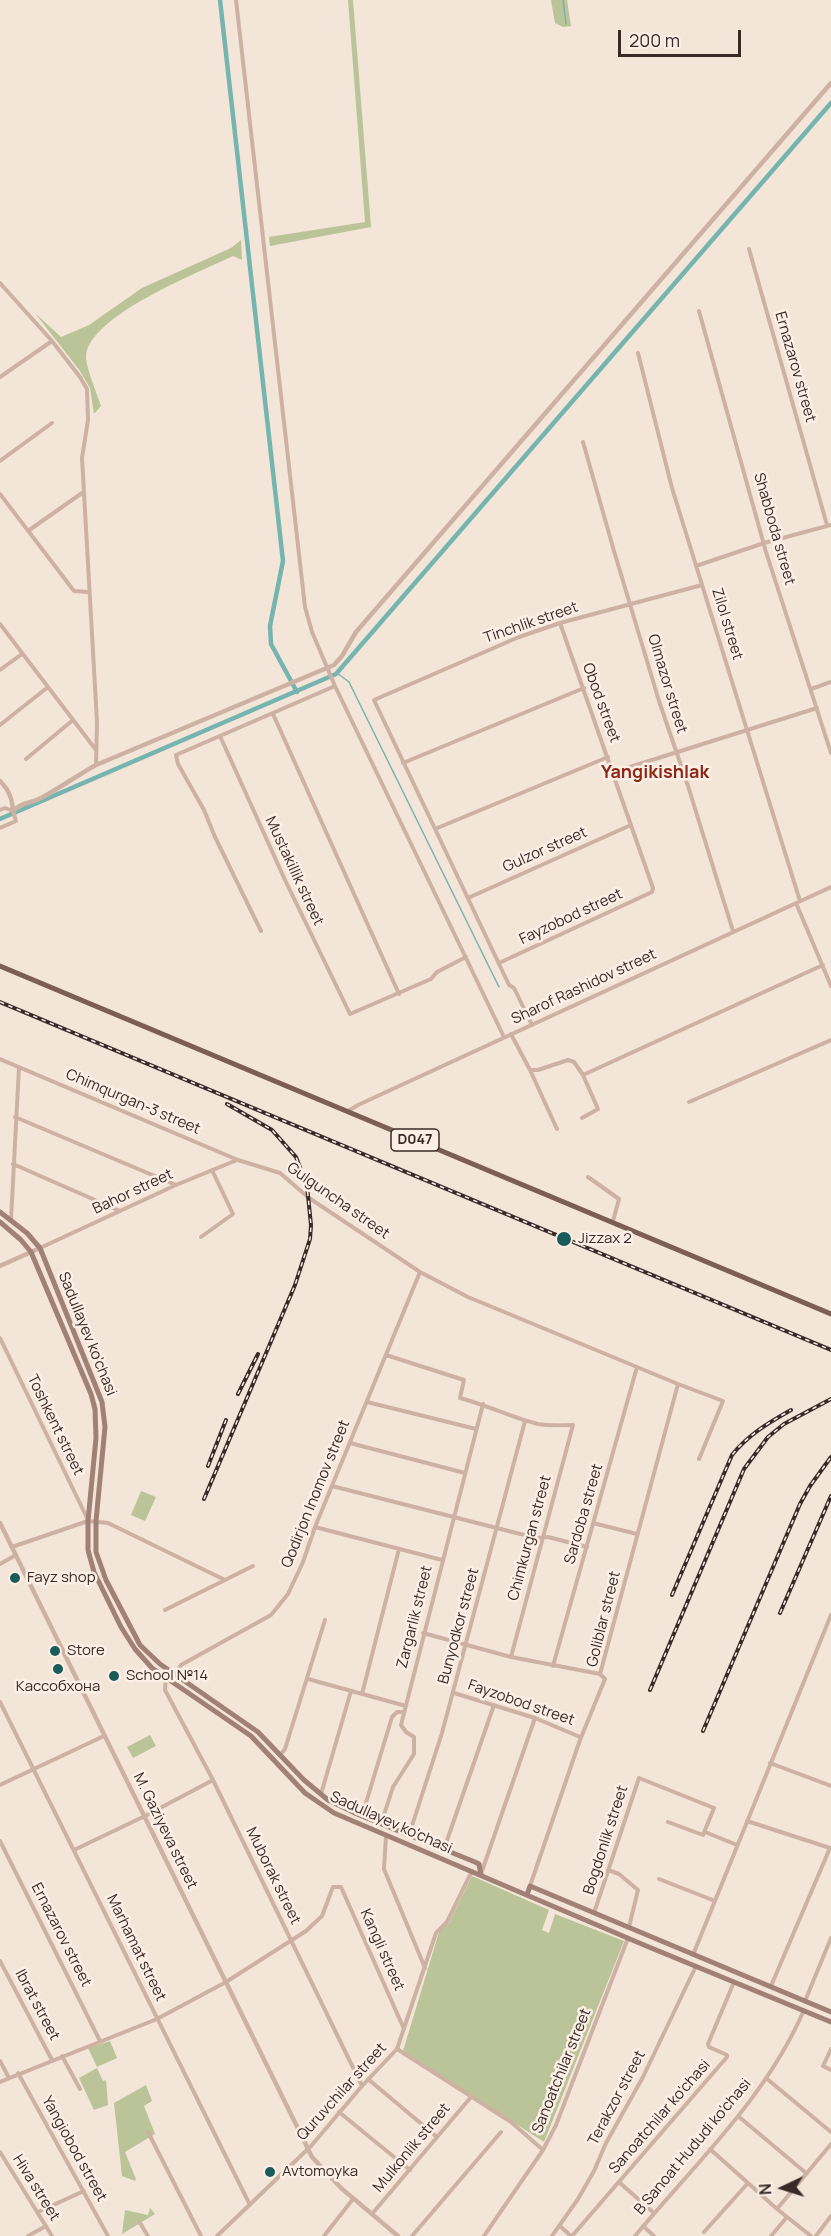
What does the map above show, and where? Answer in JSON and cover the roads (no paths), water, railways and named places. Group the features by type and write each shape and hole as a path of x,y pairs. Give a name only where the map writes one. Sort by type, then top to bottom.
{"main road":[{"name":"D047","path":"0,966 831,1314"},
{"name":"Sadullayev ko'chasi","path":"0,1212 27,1233 40,1248 94,1377 102,1402 104,1442 96,1521 98,1559 127,1622 146,1652 245,1721 320,1795 362,1816 478,1864 481,1875"},
{"path":"0,1222 21,1239 31,1252"},
{"name":"Sadullayev ko'chasi","path":"31,1252 95,1409 96,1438 88,1521 88,1550 97,1579 135,1649 146,1662 251,1736 315,1802 334,1813 641,1944"},
{"path":"527,1895 530,1886 831,2012"},
{"path":"641,1944 831,2022"}],"street":[{"path":"236,0 304,596 312,632 335,686 504,1037"},
{"path":"13,811 20,804 40,798 96,765 334,664 342,656 356,632 831,83"},
{"name":"Ernazarov street","path":"749,249 829,525"},
{"path":"0,283 2,290 52,341 80,376 87,389 88,420 82,458 97,722 96,765"},
{"name":"Shabboda street","path":"699,311 764,543 831,753"},
{"path":"0,377 52,341"},
{"name":"Zilol street","path":"638,353 672,488 798,902 831,986"},
{"path":"0,461 52,423"},
{"name":"Olmazor street","path":"584,442 676,752 702,827 733,931"},
{"path":"28,531 83,492"},
{"path":"0,494 74,591 89,592"},
{"path":"696,566 764,543 829,525"},
{"name":"Tinchlik street","path":"403,764 374,700 470,657 560,623 702,585"},
{"name":"Obod street","path":"560,623 653,884 652,892"},
{"path":"0,624 96,750"},
{"path":"0,670 22,654"},
{"path":"811,688 831,682"},
{"path":"261,931 204,810 178,764 176,755 335,686"},
{"path":"0,725 48,687"},
{"path":"532,1025 499,963 403,764 584,688"},
{"path":"614,772 817,708"},
{"path":"273,714 399,994 431,979 437,972 466,957"},
{"path":"26,759 73,720"},
{"name":"Mustakillik street","path":"220,736 298,909 350,1014 399,994"},
{"path":"435,829 608,756"},
{"path":"0,781 12,798 16,821 0,828"},
{"path":"0,810 5,808 13,811"},
{"name":"Gulzor street","path":"468,898 631,825"},
{"name":"Sharof Rashidov street","path":"348,1112 358,1105 831,887"},
{"name":"Fayzobod street","path":"499,963 652,892"},
{"path":"582,1075 823,965"},
{"path":"511,1034 557,1129"},
{"path":"689,1102 831,1040"},
{"name":"Chimqurgan-3 street","path":"0,1059 238,1160"},
{"path":"530,1070 538,1070 568,1060 574,1062 598,1110 582,1118"},
{"path":"11,1220 19,1067"},
{"path":"15,1117 176,1185"},
{"name":"Bahor street","path":"40,1248 176,1185 238,1160"},
{"name":"Gulguncha street","path":"238,1160 280,1173 309,1198 420,1272 468,1297 723,1401 699,1459"},
{"path":"14,1164 120,1211"},
{"path":"201,1236 234,1214 212,1170"},
{"path":"588,1177 619,1199 613,1221"},
{"path":"0,1266 40,1248"},
{"name":"Qodirjon Inomov street","path":"175,1674 181,1665 271,1615 288,1594 420,1272"},
{"name":"Toshkent street","path":"0,1338 88,1521"},
{"path":"386,1355 464,1380 460,1398 483,1404 525,1421"},
{"name":"Sardoba street","path":"554,1666 637,1367"},
{"name":"Goliblar street","path":"530,1886 580,1737 605,1679 600,1674 678,1384"},
{"path":"367,1402 476,1429"},
{"name":"Zargarlik street","path":"404,1712 483,1404"},
{"name":"Chimkurgan street","path":"511,1657 573,1425 542,1425 525,1421"},
{"name":"Bunyodkor street","path":"409,1835 454,1693 525,1421"},
{"path":"350,1443 465,1473"},
{"path":"332,1486 497,1529 542,1538 548,1537 587,1547"},
{"path":"12,1547 88,1521 96,1521 108,1523 225,1580"},
{"name":"M. Gaziyeva street","path":"0,1523 308,2149"},
{"path":"593,1523 637,1534"},
{"path":"315,1527 442,1560"},
{"path":"362,1694 399,1549"},
{"path":"0,1564 16,1555"},
{"path":"165,1610 253,1566"},
{"path":"693,1955 831,1615"},
{"path":"281,1754 285,1749 308,1679 325,1620"},
{"path":"423,1633 511,1657 600,1674"},
{"name":"Muborak street","path":"166,1678 165,1690 213,1780 362,2086"},
{"path":"308,1679 406,1706"},
{"path":"320,1795 351,1691"},
{"name":"Fayzobod street","path":"454,1693 535,1718 580,1737"},
{"name":"Marhamat street","path":"0,1702 250,2205"},
{"path":"444,1849 494,1705"},
{"path":"362,1816 392,1717 398,1712 404,1712 401,1725 414,1737 414,1754 393,1786 381,1824"},
{"path":"481,1875 535,1718"},
{"path":"0,1785 104,1736"},
{"path":"770,1763 831,1786"},
{"name":"Bogdonlik street","path":"594,1914 639,1778 714,1808 705,1832"},
{"path":"74,1850 213,1780"},
{"path":"747,1821 830,1848 771,1986"},
{"path":"668,1822 703,1835 705,1832 737,1845"},
{"path":"386,1835 384,1869 425,1968"},
{"name":"Ernazarov street","path":"0,1841 100,2041"},
{"path":"608,1870 618,1874 638,1890 629,1928"},
{"name":"Quruvchilar street","path":"221,2235 308,2149 397,2049 436,1933 447,1922 472,1871"},
{"path":"659,1879 715,1901"},
{"name":"Kangli street","path":"292,1941 322,1916 333,1887 341,1887 404,2029"},
{"path":"641,1944 642,1934"},
{"name":"Sanoatchilar street","path":"484,2236 543,2150 556,2125 628,1938"},
{"path":"805,2001 831,1938"},
{"path":"0,2082 158,2019 226,1982 292,1941"},
{"name":"Ibrat street","path":"0,1961 52,2060"},
{"name":"Terakzor street","path":"552,2236 594,2171 606,2143 643,2077 696,1966"},
{"name":"Sanoatchilar ko'chasi","path":"572,2236 727,2057 709,2047 708,2044 734,1982"},
{"name":"B Sanoat Hududi ko'chasi","path":"635,2236 738,2116 785,2051 804,2010"},
{"path":"397,2049 511,2122 543,2150"},
{"path":"831,2049 824,2066 831,2070"},
{"path":"62,2056 80,2089"},
{"path":"0,2061 9,2078"},
{"name":"Yangiobod street","path":"18,2073 108,2236"},
{"path":"766,2078 831,2132"},
{"path":"368,2079 437,2137"},
{"name":"Mulkonlik street","path":"372,2214 471,2097"},
{"path":"339,2112 410,2169"},
{"path":"738,2116 806,2173"},
{"path":"148,2132 201,2236"},
{"path":"412,2236 501,2132"},
{"path":"777,2209 831,2144"},
{"path":"308,2149 323,2170 353,2199 398,2236"},
{"path":"710,2149 777,2209 813,2236 831,2216"},
{"name":"Hiva street","path":"0,2152 52,2236"},
{"path":"620,2183 654,2213"},
{"path":"704,2232 748,2183"},
{"path":"38,2212 84,2191"},
{"path":"324,2236 353,2199"},
{"path":"771,2236 787,2217"},
{"path":"140,2223 148,2236"},
{"path":"28,2236 46,2226"},
{"path":"560,2226 572,2236"},
{"path":"643,2226 654,2236"}],"waterway":[{"path":"220,0 283,561 270,626 271,644 297,692"},
{"path":"563,0 566,24"},
{"path":"0,819 336,674 831,103"},
{"path":"337,673 349,682 499,987"}],"railway":[{"path":"0,1002 831,1350"},
{"path":"204,1499 295,1285 310,1239 311,1225 307,1186 296,1157 272,1130 227,1104"},
{"path":"238,1394 258,1354"},
{"path":"650,1690 744,1469 768,1437 784,1424 831,1399"},
{"path":"672,1595 732,1455 759,1430 791,1410"},
{"path":"208,1466 226,1420"},
{"path":"703,1731 800,1504 831,1457"},
{"path":"780,1613 831,1496"}],"place":[{"name":"Jizzax 2","path":"564,1239"},
{"name":"Fayz shop","path":"15,1578"},
{"name":"Store","path":"55,1651"},
{"name":"Кассобхона","path":"58,1669"},
{"name":"School №14","path":"114,1676"},
{"name":"Avtomoyka","path":"270,2172"}],"district":[{"name":"Yangikishlak","path":"655,773"}]}
